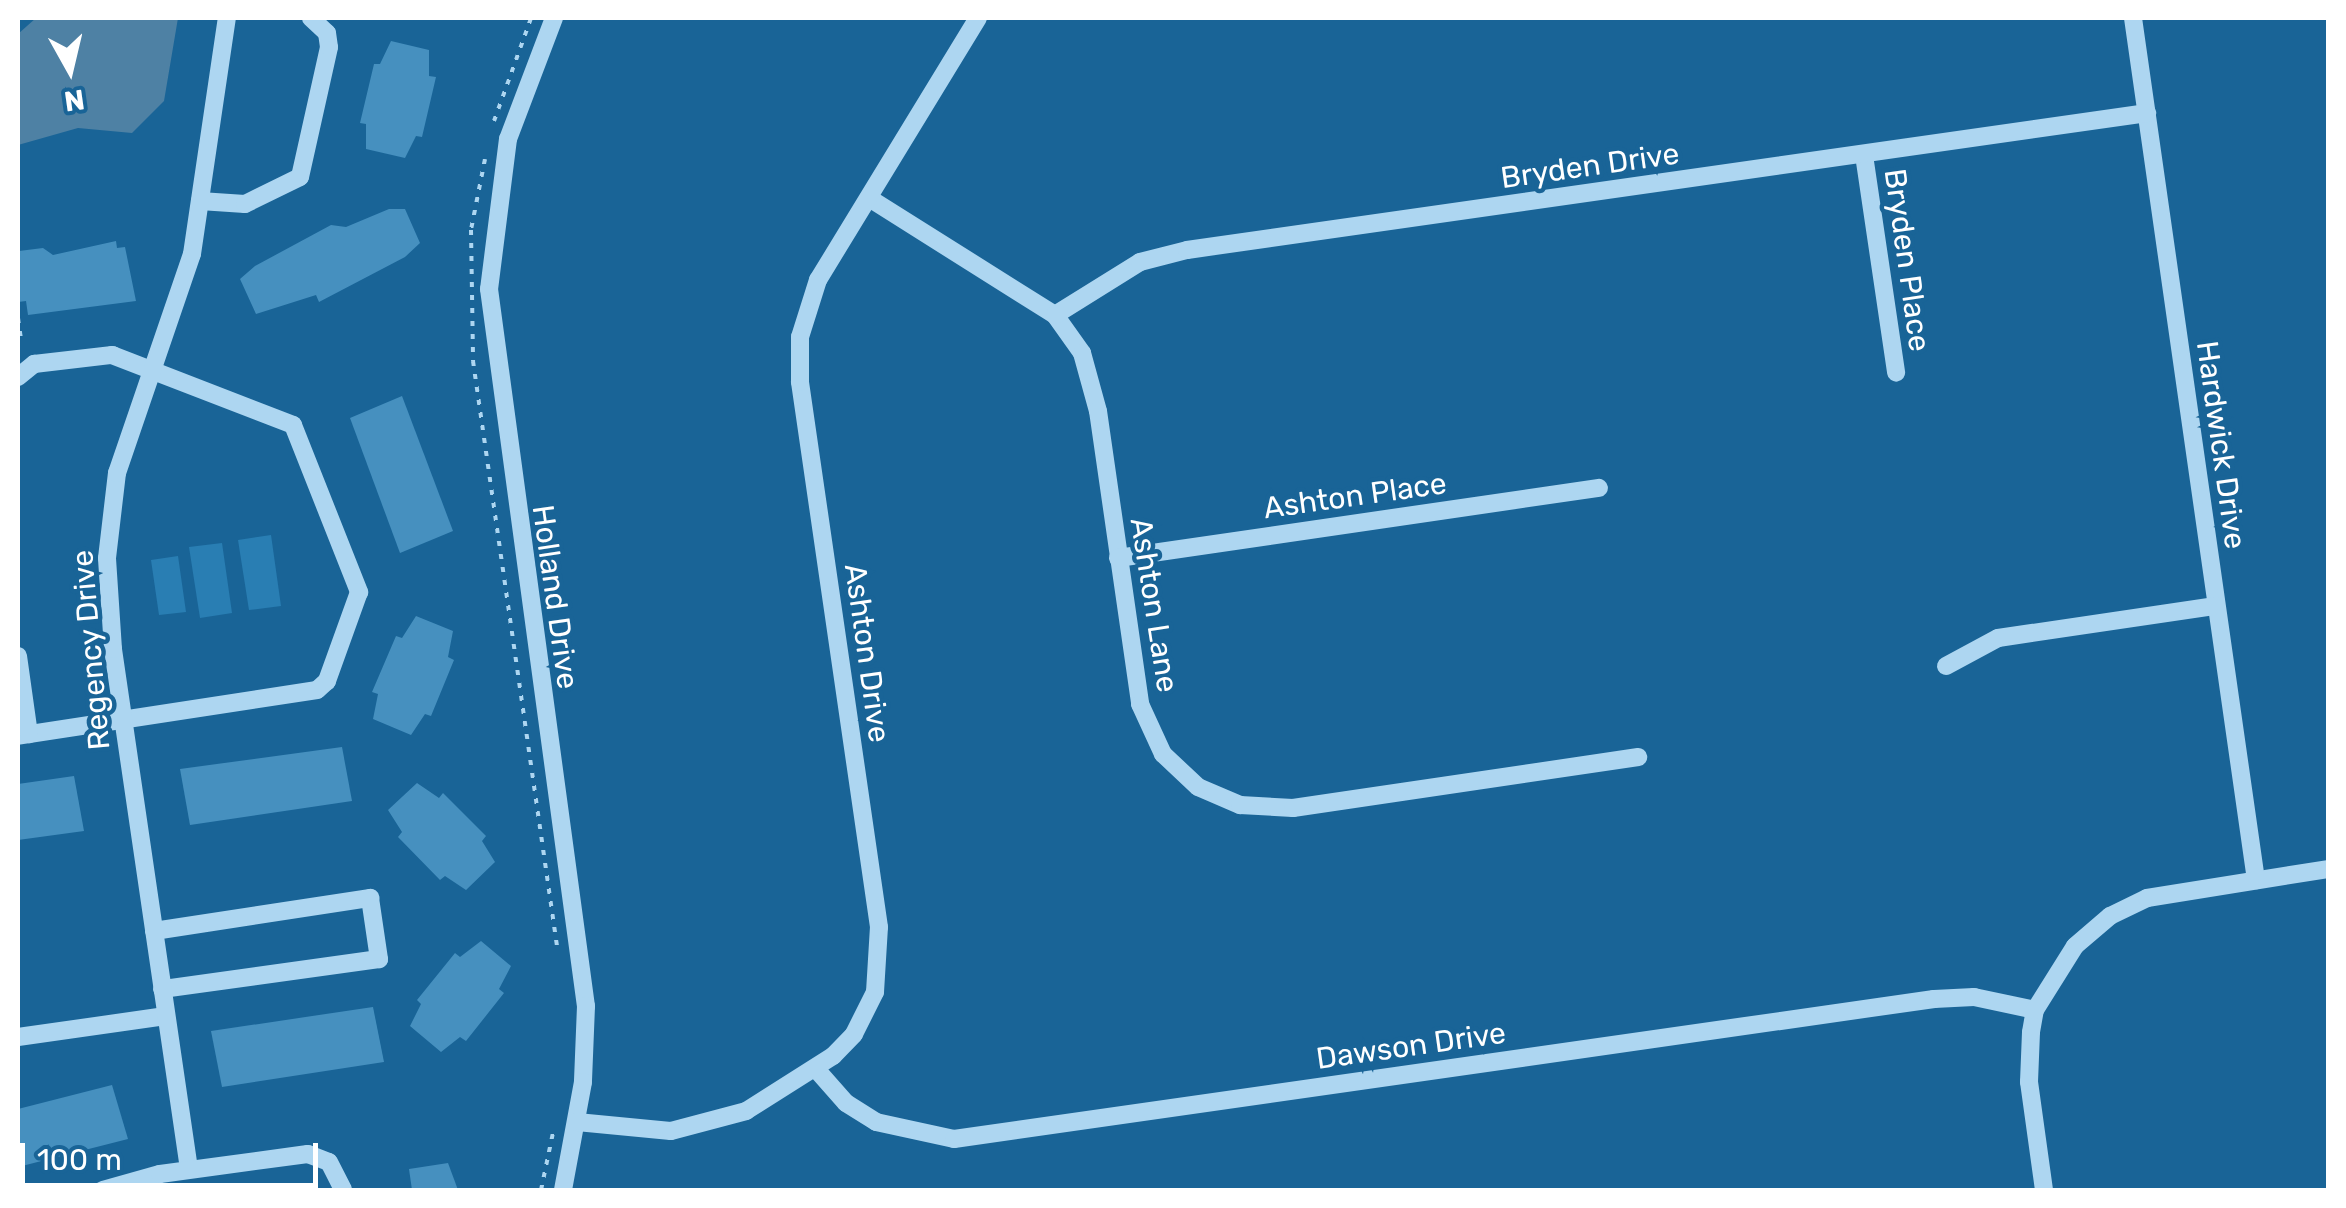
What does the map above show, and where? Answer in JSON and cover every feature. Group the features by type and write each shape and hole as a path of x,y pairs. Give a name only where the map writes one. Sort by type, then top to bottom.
{"street":[{"name":"Regency Drive","path":"189,1169 109,616 108,528 117,473 192,254 227,18"},
{"path":"200,201 245,204 300,176 329,47 327,34 310,18"},
{"name":"Holland Drive","path":"554,18 508,139 489,289 586,1006 578,1122 563,1190"},
{"name":"Ashton Drive","path":"578,1122 644,1132 705,1125 759,1105 816,1069 860,1024 881,958 798,356 811,294 978,18"},
{"name":"Hardwick Drive","path":"2133,18 2256,880"},
{"name":"Bryden Drive","path":"1055,315 1130,268 1174,253 2147,113"},
{"name":"Bryden Place","path":"1864,155 1896,373"},
{"name":"Ashton Lane","path":"868,198 1055,315 1082,353 1094,387 1118,558 1148,726 1178,770 1227,801 1293,808 1638,757"},
{"path":"18,377 34,364 95,356 150,368 292,424 359,592 326,682 317,690 23,735 18,656"},
{"name":"Ashton Place","path":"1118,558 1599,488"},
{"path":"1946,666 1998,638 2216,606"},
{"path":"2044,1190 2029,1082 2035,1010 2074,946 2110,916 2165,893 2328,870"},
{"path":"154,931 370,898 379,959 162,989"},
{"name":"Dawson Drive","path":"816,1069 838,1096 876,1122 954,1139 1934,999 1974,997 2035,1010"},
{"path":"18,1037 166,1016"},
{"path":"103,1190 189,1169 320,1155 336,1168 343,1190"}],"path":[{"path":"18,318 21,339"}],"shaded area":[{"path":"36,18 178,18 164,101 132,133 78,128 18,145 18,34"},
{"path":"271,535 281,606 249,610 238,540"},
{"path":"222,543 232,613 200,618 189,547"},
{"path":"178,556 186,612 159,615 151,560"}],"building":[{"path":"391,41 429,50 429,76 436,77 422,137 416,136 405,158 366,149 366,124 360,123 374,64 380,64"},
{"path":"389,209 405,209 420,243 405,257 319,302 316,295 256,314 240,279 255,266 331,225 346,227"},
{"path":"116,241 117,248 125,247 136,301 28,315 26,301 18,302 19,251 43,248 53,255"},
{"path":"402,396 453,531 400,553 350,418"},
{"path":"416,616 453,631 448,657 454,660 431,716 425,714 411,735 373,719 378,694 372,692 396,636 402,638"},
{"path":"342,747 352,801 190,825 180,769"},
{"path":"74,776 84,831 18,840 18,784"},
{"path":"417,783 439,798 443,793 486,836 482,841 495,862 466,890 445,876 440,880 398,837 402,832 388,810"},
{"path":"481,941 511,966 499,989 504,993 466,1041 460,1037 441,1052 410,1026 421,1004 417,1000 455,953 460,957"},
{"path":"373,1007 384,1062 222,1087 211,1031"},
{"path":"112,1085 128,1139 18,1167 18,1109"},
{"path":"448,1163 458,1190 412,1190 409,1169"}]}
